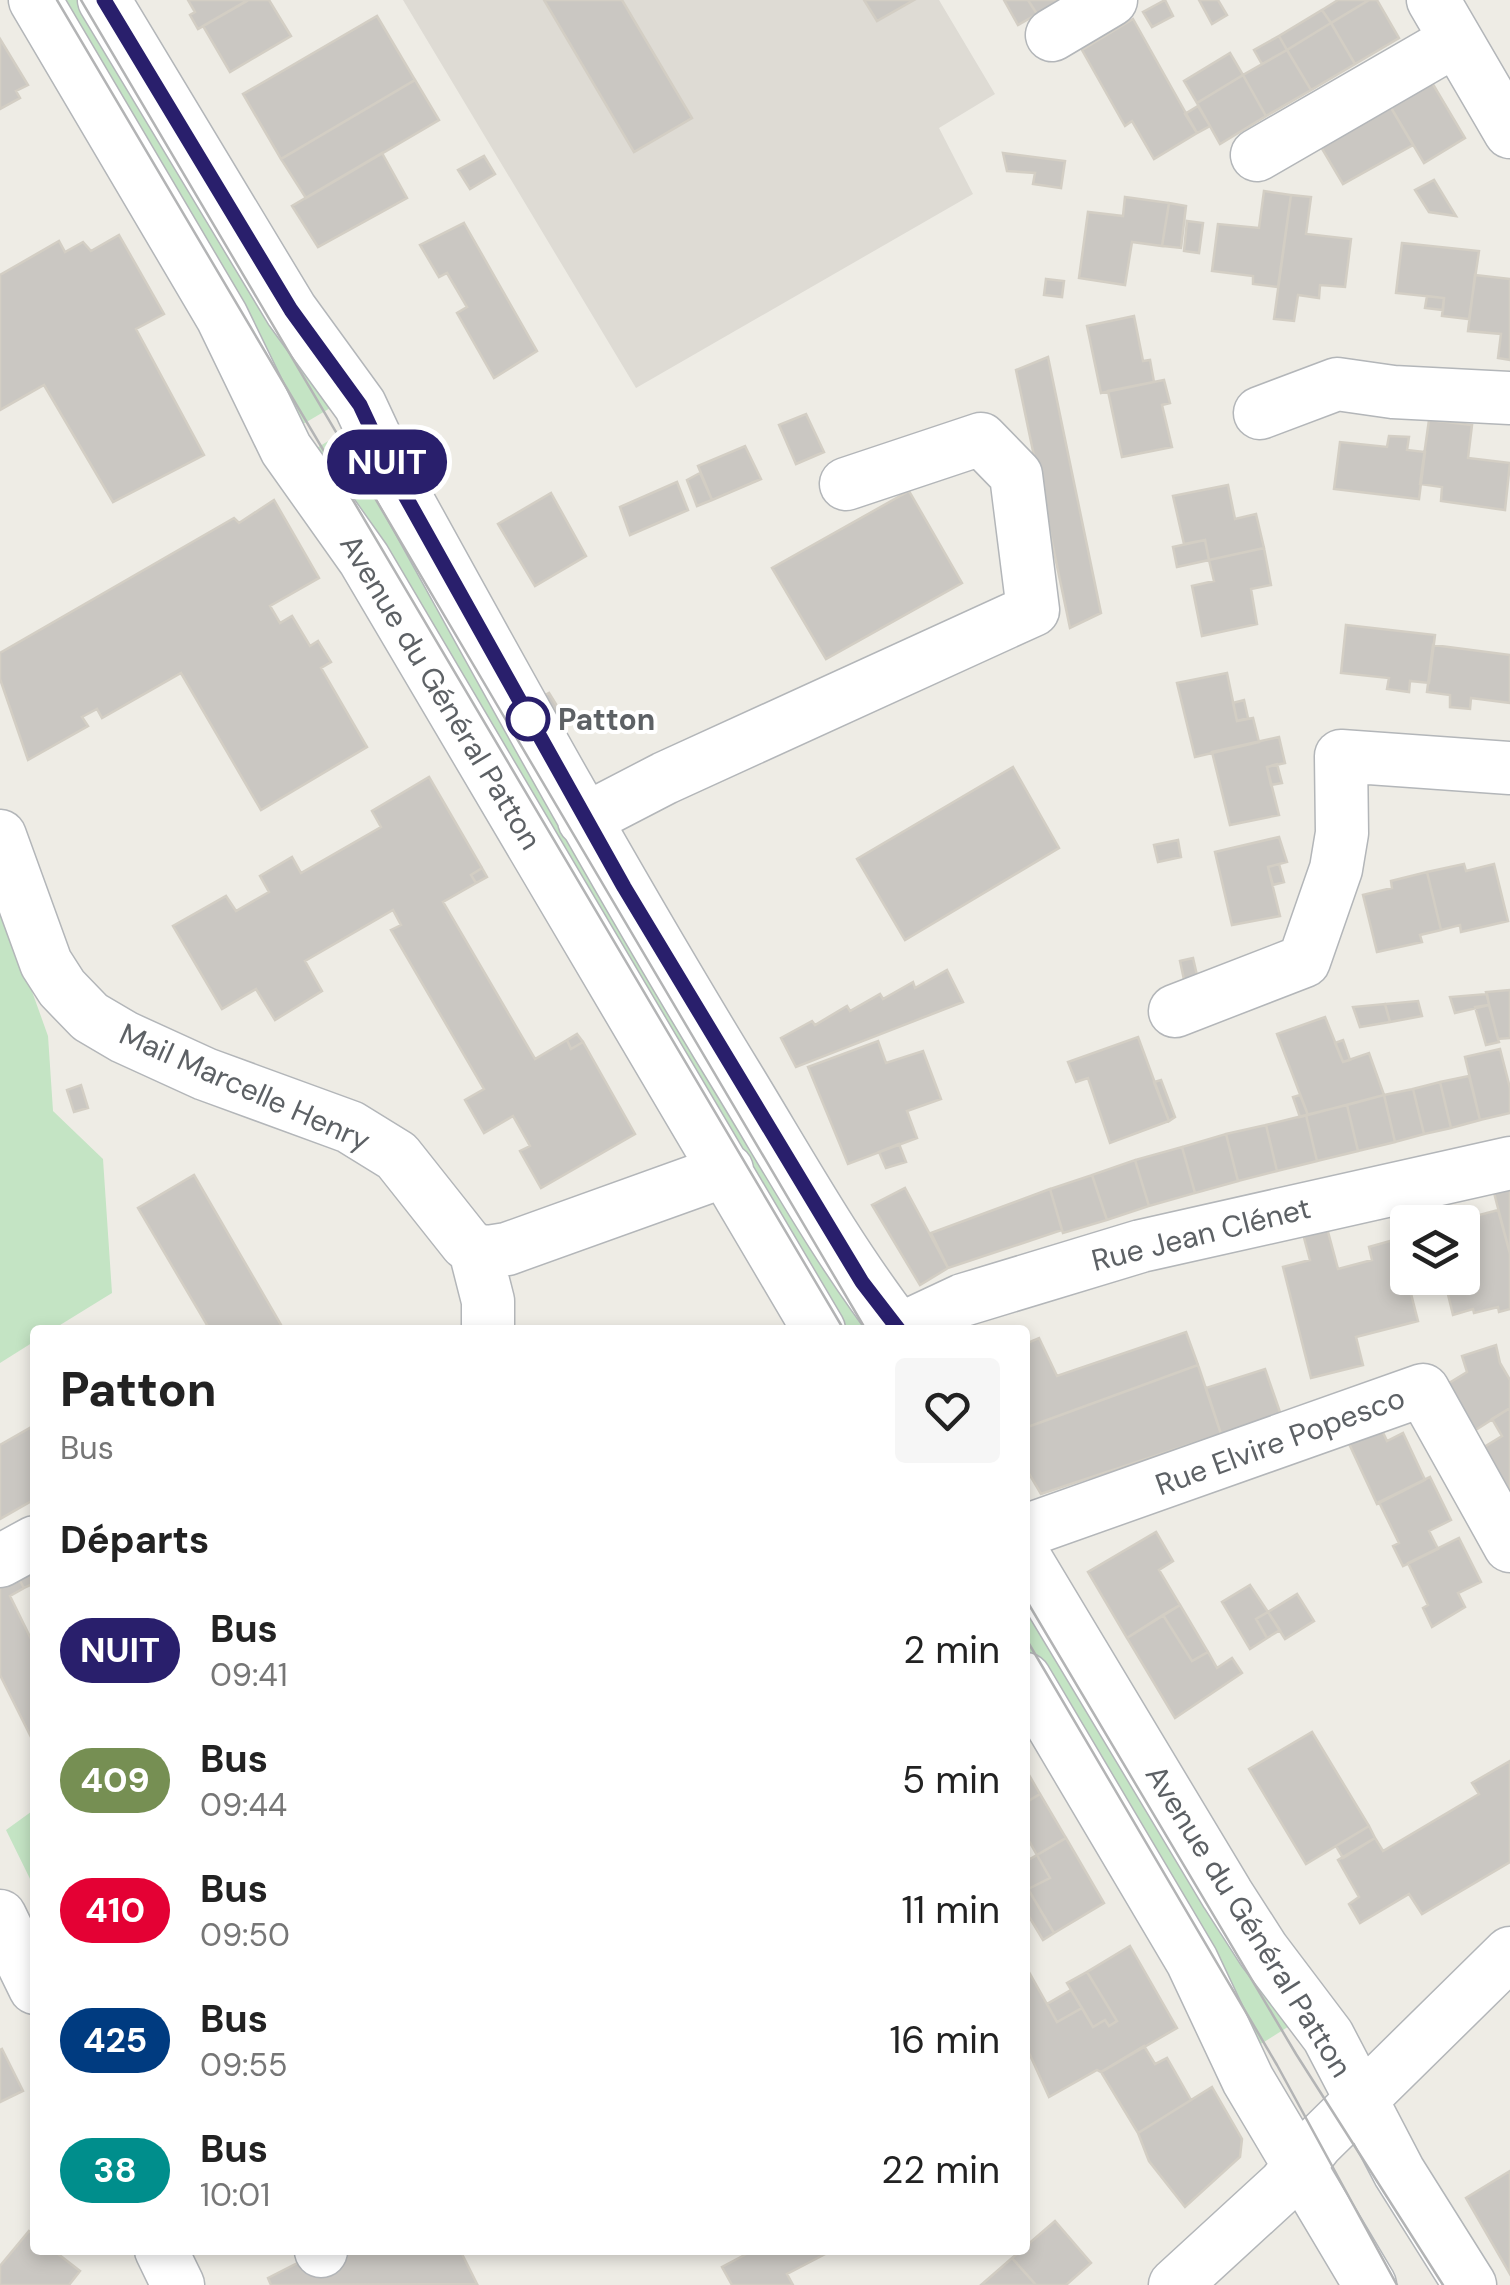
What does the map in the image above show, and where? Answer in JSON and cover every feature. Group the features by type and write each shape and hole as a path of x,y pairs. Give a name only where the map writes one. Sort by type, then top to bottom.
{"street":[{"name":"Avenue du Général Patton","path":"35,0 222,318 286,449 364,559 816,1325"},
{"name":"Avenue du Général Patton","path":"104,0 291,310 360,405 388,465 584,820 862,1282 895,1325"},
{"path":"1052,34 1111,0"},
{"path":"1257,155 1444,20 1510,132"},
{"path":"1260,413 1338,384 1393,392 1510,398"},
{"path":"584,820 664,778 1034,610 1016,475 981,439 846,484"},
{"path":"1175,1011 1304,961 1336,869 1342,832 1341,756 1510,768"},
{"name":"Mail Marcelle Henry","path":"0,836 46,963 62,988 90,1017 124,1038 205,1074 350,1126 397,1156 475,1250"},
{"name":"Rue Jean Clénet","path":"910,1325 963,1300 1141,1246 1510,1163"},
{"path":"488,1325 488,1301 475,1250 508,1249 726,1170"},
{"name":"Rue Elvire Popesco","path":"1030,1530 1422,1390 1510,1546"},
{"path":"0,1561 30,1545"},
{"name":"Avenue du Général Patton","path":"1030,1566 1227,1894 1263,1950 1328,2036 1331,2130 1370,2285"},
{"name":"Avenue du Général Patton","path":"1030,1687 1192,1961 1248,2080 1399,2172 1470,2285"},
{"path":"0,1916 30,1978"},
{"path":"1175,2285 1284,2185 1331,2130 1510,1953"}],"shaded area":[{"path":"403,0 939,0 995,94 939,128 973,194 636,388"}],"green space":[{"path":"46,0 92,0 332,407 298,427"},
{"path":"346,430 877,1325 830,1325 312,451"},
{"path":"0,902 48,1036 53,1111 103,1159 112,1293 60,1325 30,1325 30,1344 0,1363"},
{"path":"1030,1586 1291,2025 1256,2047 1030,1663"},
{"path":"30,1813 30,1879 6,1830"}],"building":[{"path":"188,0 247,0 247,1 198,29"},
{"path":"248,0 269,0 291,36 230,72 203,26"},
{"path":"544,0 622,0 692,118 634,152"},
{"path":"864,0 914,0 877,21"},
{"path":"1004,0 1028,0 1037,14 1018,25"},
{"path":"1028,0 1060,0 1037,14"},
{"path":"1165,0 1173,16 1152,27 1143,12"},
{"path":"1199,0 1218,0 1227,15 1212,24"},
{"path":"1338,0 1369,0 1331,23 1322,10"},
{"path":"1369,0 1377,0 1399,38 1355,64 1331,23"},
{"path":"1322,10 1331,23 1287,50 1279,36"},
{"path":"377,16 415,80 281,159 243,94"},
{"path":"1133,19 1197,133 1154,159 1132,121 1125,126 1082,50"},
{"path":"1331,23 1355,64 1311,90 1287,50"},
{"path":"1279,36 1287,50 1262,64 1254,50"},
{"path":"0,39 28,85 16,91 20,98 0,109"},
{"path":"1287,50 1311,90 1266,116 1243,75"},
{"path":"1230,53 1243,75 1197,103 1184,81"},
{"path":"1243,75 1266,116 1220,144 1197,103"},
{"path":"415,80 439,120 306,198 281,159"},
{"path":"1431,81 1465,138 1424,163 1390,106"},
{"path":"1198,106 1210,126 1197,133 1185,114"},
{"path":"1390,106 1413,145 1343,184 1321,147"},
{"path":"382,153 407,198 318,247 292,206"},
{"path":"1003,153 1065,161 1061,188 1033,184 1035,173 1007,171"},
{"path":"484,156 495,174 470,189 458,170"},
{"path":"1434,180 1456,216 1429,212 1415,190"},
{"path":"1264,191 1291,195 1278,287 1253,284 1253,276 1212,271 1218,224 1259,228"},
{"path":"1291,195 1311,197 1306,234 1351,239 1345,287 1320,285 1319,298 1298,295 1294,321 1274,319"},
{"path":"1125,197 1169,203 1162,246 1132,242 1125,285 1079,278 1088,212 1123,216"},
{"path":"1169,203 1186,206 1181,248 1162,246"},
{"path":"1187,221 1203,223 1199,253 1184,251"},
{"path":"464,223 537,351 494,378 457,313 467,307 447,273 439,277 420,245"},
{"path":"119,235 164,314 136,329 204,455 113,502 44,385 0,410 0,275 59,241 65,252 83,242 91,251"},
{"path":"1402,243 1479,251 1469,319 1442,316 1444,298 1396,293"},
{"path":"1475,275 1510,279 1510,360 1498,358 1501,334 1468,331"},
{"path":"1046,279 1064,281 1062,297 1044,295"},
{"path":"1427,296 1444,298 1443,310 1425,308"},
{"path":"1134,316 1143,361 1150,360 1154,382 1101,393 1087,326"},
{"path":"1048,357 1101,613 1070,628 1016,370"},
{"path":"1164,380 1170,403 1162,405 1172,447 1122,457 1108,391"},
{"path":"806,414 824,452 796,464 779,425"},
{"path":"1429,420 1472,425 1468,458 1510,463 1505,510 1441,501 1442,487 1420,484"},
{"path":"1389,436 1409,437 1407,450 1425,452 1419,499 1334,489 1340,442 1387,447"},
{"path":"745,446 761,479 712,500 698,466"},
{"path":"700,473 712,500 697,506 687,480"},
{"path":"677,482 688,510 630,535 620,507"},
{"path":"1228,485 1235,519 1256,514 1264,548 1209,560 1205,540 1184,544 1173,496"},
{"path":"909,491 962,583 826,659 772,568"},
{"path":"551,493 586,556 535,586 498,524"},
{"path":"274,500 319,578 270,606 280,623 292,616 310,646 318,641 331,662 321,668 367,747 261,810 181,673 102,718 97,709 82,717 88,726 28,760 0,679 0,653 234,518 239,523"},
{"path":"1205,540 1209,560 1177,567 1173,547"},
{"path":"1264,548 1271,585 1251,589 1257,624 1202,636 1192,586 1214,581 1209,560"},
{"path":"1346,625 1435,635 1429,683 1410,681 1409,692 1387,689 1389,678 1341,673"},
{"path":"1433,645 1510,655 1510,703 1471,698 1470,709 1450,707 1450,695 1427,692"},
{"path":"1227,673 1237,721 1253,718 1259,742 1195,757 1177,683"},
{"path":"549,693 562,714 552,719 540,698"},
{"path":"1244,700 1248,718 1237,721 1233,703"},
{"path":"1279,737 1285,763 1267,767 1279,815 1230,825 1212,752"},
{"path":"1277,764 1282,783 1271,785 1267,767"},
{"path":"1013,767 1059,848 905,940 857,859"},
{"path":"429,777 482,868 471,875 476,883 443,902 535,1059 567,1040 571,1049 583,1042 635,1134 541,1188 520,1151 530,1146 513,1116 484,1133 465,1100 484,1089 391,930 401,925 393,910 305,961 322,991 275,1020 256,989 222,1009 173,926 226,896 236,911 269,892 260,876 292,857 301,873 381,827 372,811"},
{"path":"1279,837 1287,862 1268,867 1280,916 1232,925 1215,852"},
{"path":"1178,840 1181,857 1158,862 1154,845"},
{"path":"1279,864 1284,882 1273,885 1268,867"},
{"path":"1464,864 1466,871 1494,864 1508,921 1461,932 1460,925 1441,930 1427,872"},
{"path":"482,868 487,877 476,883 471,875"},
{"path":"1427,872 1441,930 1420,935 1422,942 1377,952 1363,895 1392,888 1391,881"},
{"path":"1193,958 1199,984 1186,989 1180,961"},
{"path":"947,970 963,1002 796,1067 781,1038 812,1021 815,1025 847,1006 850,1011 880,994 883,999 913,982 915,988"},
{"path":"1510,990 1510,1038 1498,1039 1486,992"},
{"path":"1487,994 1489,1005 1455,1013 1450,997"},
{"path":"1418,1001 1422,1016 1390,1022 1385,1004"},
{"path":"1385,1004 1390,1022 1360,1027 1353,1007"},
{"path":"1489,1005 1499,1042 1486,1045 1475,1007"},
{"path":"1325,1017 1343,1062 1369,1053 1384,1095 1308,1115 1277,1034"},
{"path":"577,1034 583,1042 571,1049 567,1040"},
{"path":"1138,1037 1169,1121 1110,1143 1088,1078 1076,1082 1068,1062"},
{"path":"1343,1040 1350,1060 1343,1062 1335,1043"},
{"path":"878,1041 886,1063 923,1051 941,1099 907,1111 917,1138 848,1164 808,1067"},
{"path":"1500,1049 1510,1088 1510,1113 1480,1120 1465,1057"},
{"path":"1469,1076 1480,1120 1451,1128 1440,1082"},
{"path":"1161,1080 1175,1117 1169,1121 1154,1082"},
{"path":"1440,1082 1451,1128 1424,1134 1413,1089"},
{"path":"81,1085 88,1108 74,1112 67,1090"},
{"path":"1413,1089 1424,1134 1395,1142 1384,1095"},
{"path":"1300,1095 1308,1115 1300,1117 1293,1097"},
{"path":"1384,1095 1395,1142 1358,1151 1347,1105"},
{"path":"1347,1105 1358,1151 1317,1161 1306,1115"},
{"path":"1306,1115 1317,1161 1277,1171 1266,1125"},
{"path":"1266,1125 1277,1171 1238,1181 1226,1134"},
{"path":"1226,1134 1238,1181 1195,1193 1182,1147"},
{"path":"899,1144 906,1162 886,1168 879,1152"},
{"path":"1182,1147 1195,1193 1149,1206 1135,1160"},
{"path":"1135,1160 1149,1206 1107,1220 1092,1175"},
{"path":"194,1175 281,1325 207,1325 138,1208"},
{"path":"1092,1175 1107,1220 1063,1233 1050,1189"},
{"path":"905,1188 948,1268 920,1285 872,1205"},
{"path":"1510,1188 1510,1254 1493,1189"},
{"path":"1050,1189 1062,1230 948,1268 931,1233"},
{"path":"1498,1210 1510,1254 1510,1309 1499,1312 1498,1307 1474,1313 1473,1309 1453,1315 1448,1295 1480,1295 1480,1215"},
{"path":"1327,1228 1338,1269 1372,1260 1369,1247 1390,1241 1390,1295 1411,1295 1418,1321 1356,1337 1363,1365 1311,1378 1283,1267 1310,1260 1303,1234"},
{"path":"1186,1332 1198,1365 1030,1426 1030,1342 1039,1338 1057,1376"},
{"path":"1496,1345 1510,1380 1510,1408 1474,1431 1446,1385 1467,1372 1462,1356"},
{"path":"1198,1365 1221,1434 1041,1494 1030,1475 1030,1426"},
{"path":"1265,1369 1281,1415 1221,1434 1206,1388"},
{"path":"1510,1408 1510,1494 1481,1449 1502,1436 1492,1419"},
{"path":"1379,1424 1387,1441 1403,1433 1425,1480 1377,1504 1345,1435"},
{"path":"30,1428 30,1502 0,1519 0,1445"},
{"path":"1430,1477 1451,1520 1429,1531 1438,1549 1403,1566 1393,1546 1399,1543 1379,1502"},
{"path":"1156,1532 1173,1561 1159,1570 1180,1605 1127,1638 1088,1572"},
{"path":"1459,1538 1481,1582 1458,1593 1465,1607 1432,1627 1423,1608 1428,1605 1408,1563"},
{"path":"30,1564 30,1585 24,1588 15,1572"},
{"path":"15,1572 24,1588 10,1596 30,1637 30,1735 0,1675 0,1580"},
{"path":"1250,1585 1268,1612 1256,1619 1267,1638 1250,1649 1222,1602"},
{"path":"1297,1594 1314,1621 1285,1639 1268,1612"},
{"path":"1180,1605 1208,1652 1192,1661 1163,1615"},
{"path":"1268,1612 1280,1630 1267,1638 1256,1619"},
{"path":"1163,1615 1192,1661 1208,1652 1217,1668 1232,1658 1242,1673 1175,1718 1127,1638"},
{"path":"1312,1732 1369,1826 1306,1864 1249,1769"},
{"path":"1510,1761 1510,1862 1422,1914 1409,1894 1360,1923 1349,1904 1359,1897 1338,1860 1375,1838 1383,1851 1479,1794 1472,1783"},
{"path":"1030,1777 1040,1794 1030,1800"},
{"path":"1040,1794 1066,1838 1037,1855 1030,1843 1030,1800"},
{"path":"1369,1826 1375,1838 1343,1858 1336,1846"},
{"path":"1066,1838 1104,1903 1054,1933 1030,1892 1030,1888 1050,1878 1037,1855"},
{"path":"1037,1855 1050,1878 1030,1888 1030,1859"},
{"path":"1030,1892 1054,1933 1043,1940 1030,1918"},
{"path":"1130,1946 1177,2028 1049,2097 1030,2055 1030,1974 1057,2022 1082,2008 1093,2027 1105,2020 1109,2026 1117,2021 1087,1972"},
{"path":"1087,1972 1117,2021 1109,2026 1105,2020 1093,2027 1067,1983"},
{"path":"1071,1990 1082,2008 1057,2022 1047,2004"},
{"path":"1144,2046 1155,2064 1167,2058 1191,2100 1138,2133 1101,2072"},
{"path":"0,2050 23,2091 0,2102"},
{"path":"1212,2087 1242,2139 1240,2157 1185,2207 1149,2161 1138,2133"},
{"path":"1510,2171 1510,2274 1466,2198"},
{"path":"1055,2221 1091,2263 1066,2285 1036,2285 1012,2258 1030,2255 1030,2243"},
{"path":"29,2231 30,2255 59,2255 80,2271 69,2285 0,2285 0,2266"},
{"path":"313,2255 462,2255 477,2284 271,2285 268,2278"},
{"path":"745,2255 823,2255 787,2274 793,2285 732,2285 722,2267"},
{"path":"1012,2258 1036,2285 981,2285"}],"tram line":[{"path":"57,0 841,1325"},
{"path":"81,0 863,1325"},
{"path":"1030,1606 1296,2054 1443,2285"},
{"path":"1030,1645 1277,2065 1397,2285"}],"bus line":[{"name":"NUIT","path":"104,0 291,310 360,405 388,465 624,887 862,1282 895,1325"}],"place":[{"name":"Patton","path":"528,719"}]}
